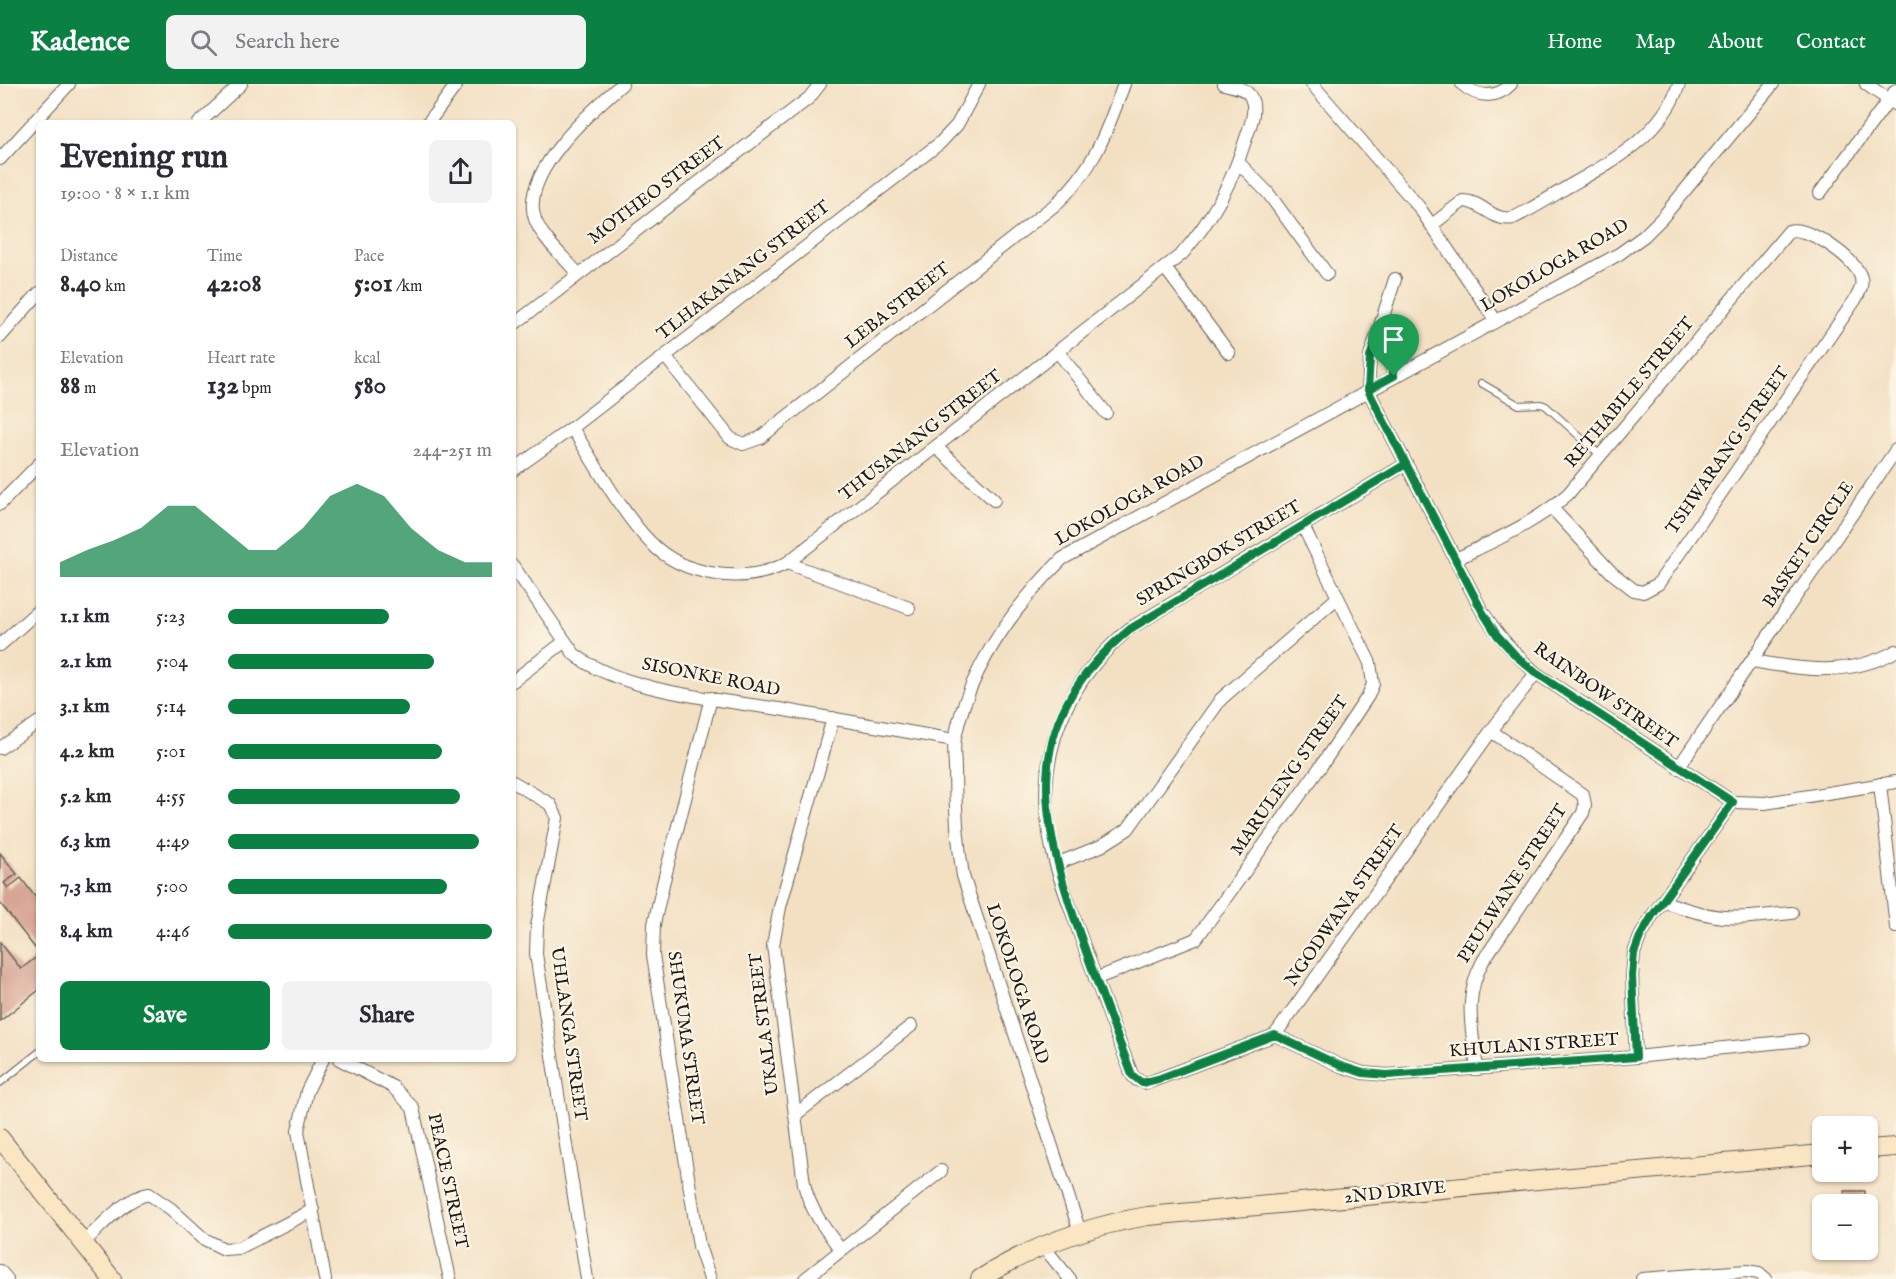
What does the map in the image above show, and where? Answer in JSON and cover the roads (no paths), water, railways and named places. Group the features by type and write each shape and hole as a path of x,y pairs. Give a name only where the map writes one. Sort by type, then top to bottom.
{"street":[{"path":"0,159 69,84"},
{"path":"202,120 241,84"},
{"path":"430,120 457,84"},
{"path":"578,274 536,221 533,211 535,190 544,168 554,155 584,119 622,84"},
{"name":"MOTHEO STREET","path":"516,323 808,98 820,84"},
{"name":"TLHAKANANG STREET","path":"516,469 940,143 957,125 979,84"},
{"name":"LEBA STREET","path":"664,356 730,438 743,444 760,438 1077,185 1092,164 1124,84"},
{"path":"1224,84 1239,86"},
{"path":"1312,84 1432,225 1496,321"},
{"path":"1462,84 1478,94 1487,96 1497,94 1511,84"},
{"path":"1432,225 1463,201 1471,202 1495,217 1513,218 1605,166 1644,137 1674,98 1679,84"},
{"name":"LOKOLOGA ROAD","path":"1080,1232 963,876 957,839 954,740 978,669 988,648 1039,582 1062,559 1619,254 1644,236 1662,218 1773,84"},
{"path":"1820,193 1894,99 1866,84"},
{"name":"THUSANANG STREET","path":"572,428 634,522 650,542 668,557 722,575 749,576 787,563 1165,268 1205,227 1225,196 1239,163 1252,120 1252,99 1239,86"},
{"path":"1239,163 1268,193 1327,274"},
{"name":"RETHABILE STREET","path":"1456,559 1552,508 1601,456 1782,237 1796,229 1809,232"},
{"name":"TSHWARANG STREET","path":"1552,508 1625,584 1643,592 1658,584 1860,291 1862,283 1858,269 1809,232"},
{"path":"1165,268 1229,353"},
{"path":"1368,390 1370,357 1395,279"},
{"path":"0,337 36,296"},
{"path":"1380,328 1394,376"},
{"path":"1058,352 1106,413"},
{"name":"RAINBOW STREET","path":"1368,390 1497,635 1536,673 1733,802 1765,803 1896,782"},
{"path":"936,447 994,500"},
{"name":"BASKET CIRCLE","path":"1678,768 1896,450"},
{"name":"SPRINGBOK STREET","path":"1275,1035 1148,1083 1137,1080 1132,1075 1095,979 1056,864 1047,819 1047,770 1058,727 1067,703 1081,679 1097,658 1130,629 1406,464"},
{"path":"0,504 36,467"},
{"name":"MARULENG STREET","path":"1095,979 1196,939 1321,766 1368,696 1373,684 1373,673 1303,526"},
{"path":"787,563 909,608"},
{"name":"SISONKE ROAD","path":"516,570 564,642 587,665 617,679 711,698 954,740"},
{"path":"1056,864 1101,846 1128,829 1221,699 1337,598"},
{"path":"0,645 36,613"},
{"path":"516,679 564,642"},
{"path":"1753,661 1822,671 1852,668 1879,661 1896,651"},
{"name":"NGODWANA STREET","path":"1275,1035 1491,731 1536,673"},
{"name":"SHUKUMA STREET","path":"710,1279 699,1246 653,955 654,924 663,884 711,698"},
{"name":"UKALA STREET","path":"832,718 780,907 773,945 808,1200 841,1250"},
{"path":"0,748 36,724"},
{"name":"PEULWANE STREET","path":"1477,1069 1469,1012 1473,979 1483,960 1583,813 1585,805 1583,795 1491,731"},
{"name":"UHLANGA STREET","path":"516,784 550,804 557,818 537,926 536,954 587,1279"},
{"path":"1880,784 1896,927"},
{"path":"1636,1057 1632,976 1634,953 1640,937 1733,802"},
{"path":"1663,901 1691,912 1722,919 1792,913"},
{"path":"795,1115 911,1026"},
{"name":"KHULANI STREET","path":"1275,1035 1341,1066 1363,1073 1387,1075 1636,1057 1802,1040"},
{"path":"322,1062 307,1091 298,1131 325,1279"},
{"name":"PEACE STREET","path":"345,1062 393,1087 413,1108 450,1279"},
{"path":"0,1138 112,1279"},
{"path":"1878,1148 1896,1147"},
{"name":"2ND DRIVE","path":"980,1279 1042,1245 1128,1219 1176,1212 1812,1155"},
{"path":"805,1279 941,1171"},
{"path":"83,1242 140,1195 149,1194 171,1209 204,1239 224,1249 239,1248 313,1210"},
{"path":"1042,1245 1070,1279"},
{"path":"0,1271 7,1279"},
{"path":"1642,1279 1746,1271 1763,1276"}],"lane":[{"path":"1481,383 1519,405 1546,406 1601,456"},
{"path":"0,1083 36,1054"}]}
